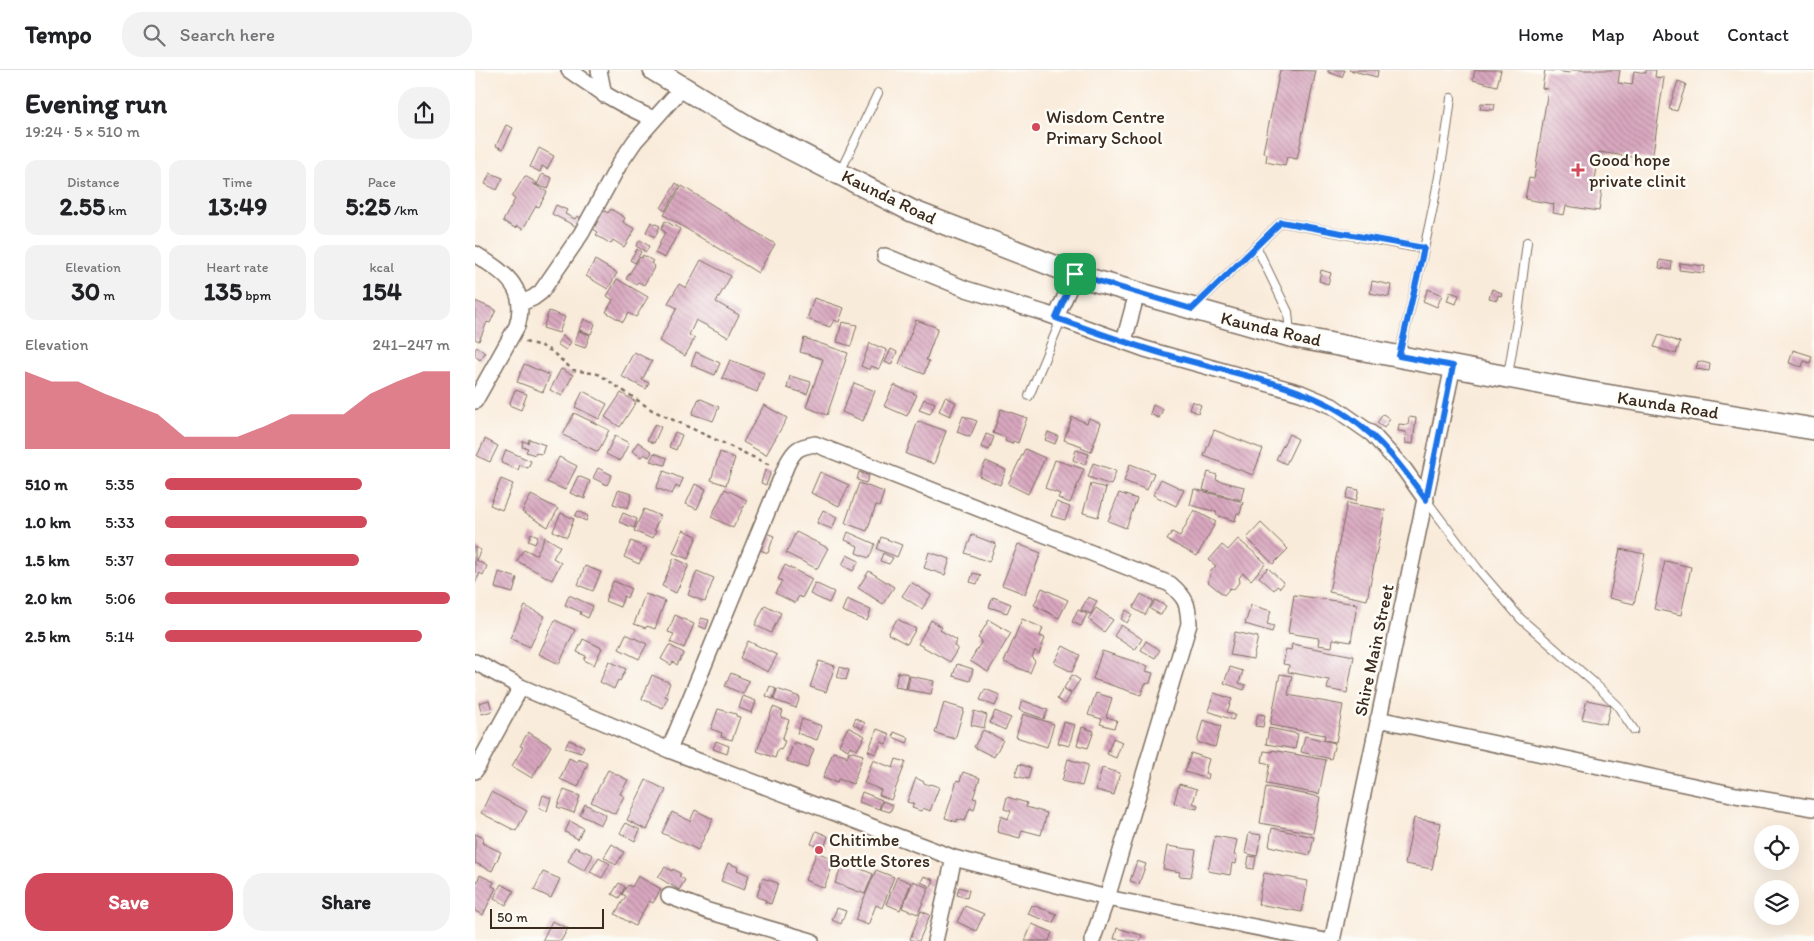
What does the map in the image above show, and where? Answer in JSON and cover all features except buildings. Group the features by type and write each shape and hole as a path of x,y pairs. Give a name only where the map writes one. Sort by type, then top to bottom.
{"main road":[{"name":"Kaunda Road","path":"654,70 748,127 912,211 1075,274 1290,336 1597,394 1814,429"}],"street":[{"path":"569,70 604,95 625,107 653,119"},
{"path":"599,70 604,95"},
{"path":"521,303 541,292 581,234 620,163 635,141 682,88"},
{"path":"475,254 500,271 510,281 521,303 521,313 517,326 475,401"},
{"path":"885,256 966,289 1145,349 1279,386 1332,406 1372,434 1404,469 1426,500"},
{"path":"1056,318 1075,274"},
{"path":"1124,342 1137,293"},
{"name":"Shire Main Street","path":"1331,941 1453,366"},
{"path":"669,750 783,472 793,453 801,446 815,444 1170,584 1183,595 1188,610 1189,624 1107,898 1092,941"},
{"path":"475,662 521,687 669,750 954,858 1107,898 1325,941"},
{"path":"475,772 521,687"},
{"path":"1378,719 1736,795 1814,808"},
{"path":"935,941 954,858"},
{"path":"669,896 708,911 811,941"}],"lane":[{"path":"839,174 877,93"},
{"path":"1399,356 1424,248 1445,144 1451,98"},
{"path":"1192,309 1281,222 1424,248"},
{"path":"1508,377 1527,242"},
{"path":"1256,246 1288,312 1290,336"},
{"path":"1029,396 1058,327 1056,318"},
{"path":"1426,500 1478,569 1521,619 1617,705 1634,730"}],"path":[{"path":"509,340 529,342 543,346 573,370 598,374 653,410 783,472"}],"place":[{"name":"Wisdom Centre Primary School","path":"1036,127"},
{"name":"Good hope private clinit","path":"1578,170"},
{"name":"Chitimbe Bottle Stores","path":"819,850"}],"route":[{"path":"1281,222 1424,248 1399,356 1453,366 1426,500 1404,469 1372,434 1332,406 1301,393 1145,349 1056,318 1075,274 1192,309 1281,222"}]}
